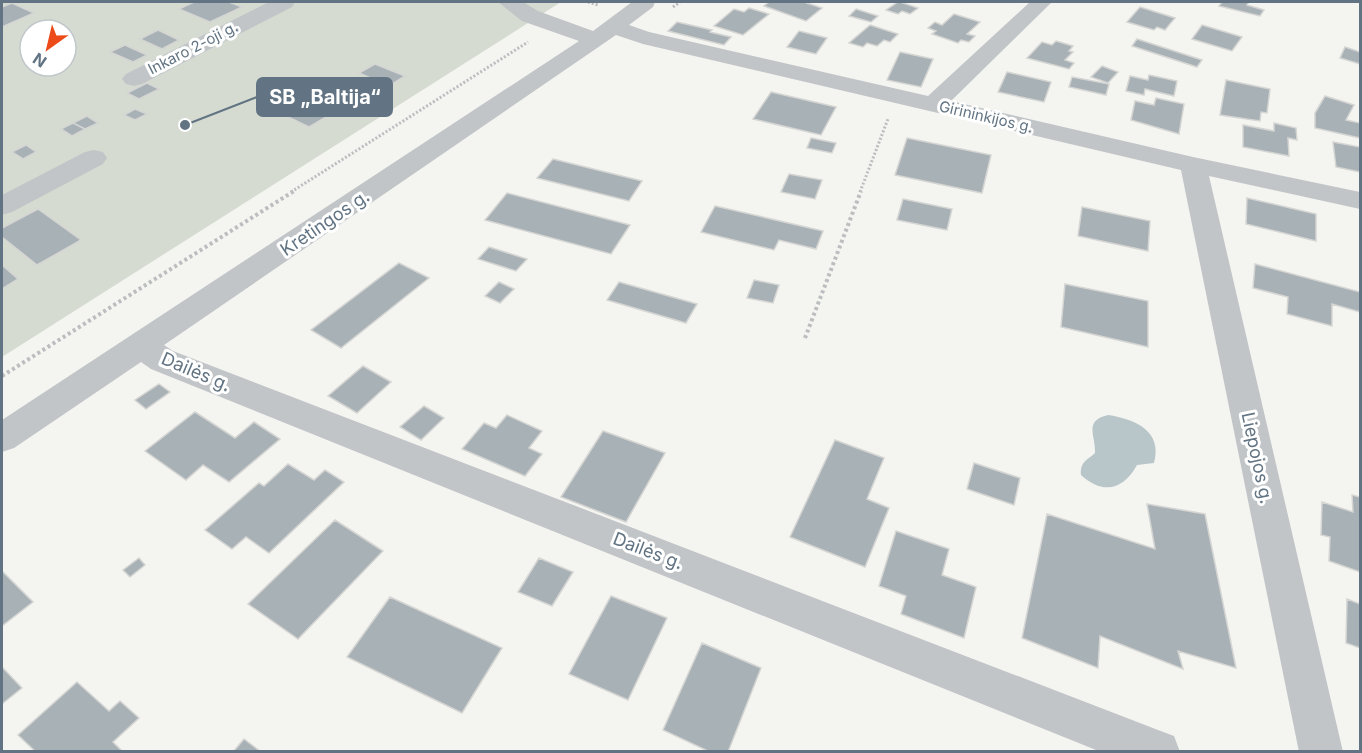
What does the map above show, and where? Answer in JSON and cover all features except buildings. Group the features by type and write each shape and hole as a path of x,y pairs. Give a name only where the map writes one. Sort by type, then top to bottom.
{"street":[{"name":"Inkaro 2-oji g.","path":"134,79 284,2"},
{"name":"Girininkijos g.","path":"509,2 530,16 555,26 643,37 1193,165 1360,200"},
{"name":"Kretingos g.","path":"2,438 604,33 645,2"},
{"path":"933,105 1042,2"},
{"path":"2,206 94,158"},
{"name":"Liepojos g.","path":"1193,165 1321,752"},
{"name":"Dailės g.","path":"141,346 162,360 1158,752"}],"path":[{"path":"2,376 555,26 588,2"},
{"path":"805,338 897,96"}],"shaded area":[{"path":"2,2 561,2 2,357"},
{"path":"1108,415 1128,420 1144,428 1151,435 1156,452 1154,463 1137,465 1125,480 1112,487 1097,485 1081,475 1084,462 1095,453 1093,425 1100,418"}],"place":[{"name":"SB „Baltija“","path":"185,125"}]}
